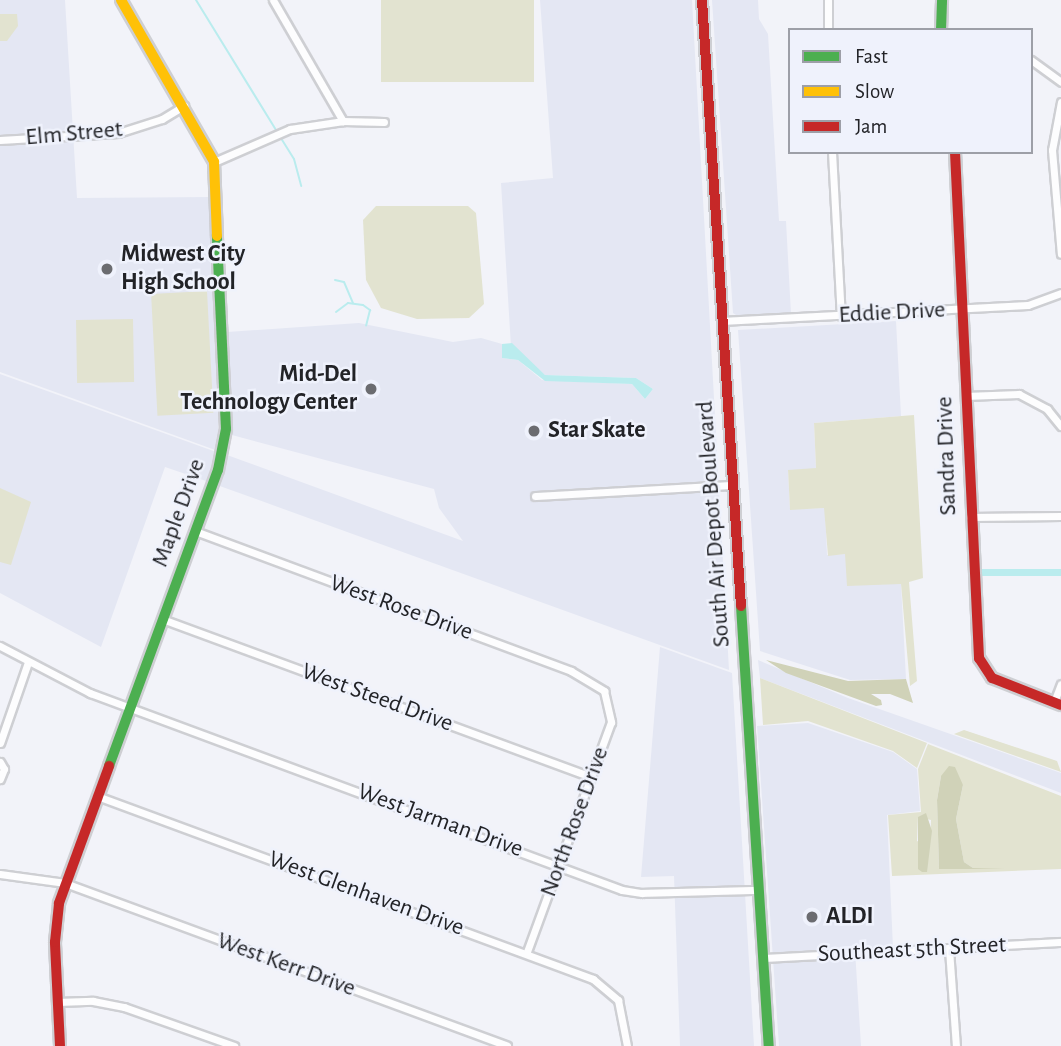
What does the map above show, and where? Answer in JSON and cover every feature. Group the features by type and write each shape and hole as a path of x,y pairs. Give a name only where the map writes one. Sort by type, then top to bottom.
{"street":[{"name":"Maple Drive","path":"60,1046 56,924 65,883 223,453 226,429 214,162 185,106 121,0"},
{"path":"273,0 343,121"},
{"name":"South Air Depot Boulevard","path":"702,0 769,1046"},
{"path":"828,0 828,28"},
{"path":"941,28 942,0"},
{"path":"1033,62 1061,82"},
{"path":"1061,102 1055,119 1061,254"},
{"name":"Elm Street","path":"0,140 118,133 162,119 185,106"},
{"path":"214,162 286,130 343,121 384,122"},
{"path":"832,154 841,316"},
{"name":"Sandra Drive","path":"955,154 964,309 965,396 976,644 984,672 1057,703"},
{"name":"Eddie Drive","path":"721,321 1028,305 1061,293"},
{"path":"965,396 1018,394 1047,409 1061,426"},
{"path":"535,496 732,485"},
{"path":"970,517 1061,516"},
{"name":"West Rose Drive","path":"195,531 571,671 604,691"},
{"name":"West Steed Drive","path":"162,619 592,778"},
{"name":"West Jarman Drive","path":"0,646 28,662 129,707 642,894 758,890"},
{"path":"0,743 28,662"},
{"path":"1057,703 1061,684"},
{"name":"North Rose Drive","path":"527,952 611,722 604,691"},
{"path":"0,762 4,769 0,779"},
{"name":"West Glenhaven Drive","path":"97,796 527,952 600,983 622,1010 627,1046"},
{"name":"West Kerr Drive","path":"0,874 65,883 507,1046"},
{"name":"Southeast 5th Street","path":"763,958 1061,942"},
{"path":"949,949 956,1046"},
{"path":"57,1002 93,1000 124,1007 234,1046"}],"shaded area":[{"name":"Midwest City High School","path":"0,0 65,0 77,198 211,197 219,341 218,451 0,372"},
{"path":"540,0 692,0 729,670 217,485 227,455 463,541 439,508 434,489 232,435 227,332 359,323 453,342 481,338 502,344 502,358 518,360 542,380 632,384 645,399 653,389 636,378 545,375 511,347 501,183 553,178"},
{"path":"712,0 758,0 759,19 768,34 779,221 786,221 791,314 739,317 733,313"},
{"path":"896,321 901,416 814,423 816,469 788,471 790,509 825,508 827,555 845,554 901,584 906,679 850,680 760,651 738,330"},
{"path":"0,374 219,453 209,482 165,467 101,647 0,593"},
{"path":"660,647 732,673 754,1046 680,1046 674,876 641,877"},
{"path":"758,660 848,698 1061,773 1061,793 760,678"},
{"path":"808,723 893,752 917,769 920,811 887,815 893,948 855,950 861,1046 779,1046 757,726"}],"green space":[{"path":"381,0 534,0 534,82 381,82"},
{"path":"0,14 17,14 18,26 7,41 0,41"},
{"path":"376,206 468,206 476,213 484,304 469,318 417,319 381,308 366,280 363,220"},
{"path":"207,291 213,413 157,416 151,294"},
{"path":"133,319 134,382 77,383 76,320"},
{"path":"914,415 923,578 909,582 917,681 910,686 901,584 847,586 845,554 828,556 824,508 790,510 788,470 816,468 814,423"},
{"path":"0,488 31,502 11,565 0,562"},
{"path":"766,660 848,681 906,679 913,703 890,694 871,694 881,700 882,705 876,706 786,673"},
{"path":"760,678 927,743 917,768 893,751 808,721 763,725"},
{"path":"964,730 1057,761 1061,772 954,734"},
{"path":"928,744 1061,796 1061,869 892,876 888,815 921,812 918,769","holes":["941,776 963,785 956,819 964,862 973,868 939,869 937,800","918,817 931,820 930,847 917,841"]},
{"path":"949,766 955,767 963,785 956,819 964,862 973,868 1005,869 939,869 937,800 941,776"},
{"path":"926,813 932,831 927,872 922,872 918,869 918,817"}],"water":[{"path":"512,343 545,375 636,378 653,389 645,399 632,384 545,381 518,360 502,358 502,344"},
{"path":"982,569 1061,569 1061,576 982,576"}],"waterway":[{"path":"196,0 276,130"},
{"path":"279,135 294,159 301,186"},
{"path":"335,280 344,282 353,303"},
{"path":"336,312 348,303 363,305 370,310 366,326"}],"traffic: fast":[{"path":"941,28 942,0"},
{"path":"109,766 218,470 226,429 217,236"},
{"path":"741,606 769,1046"}],"traffic: slow":[{"path":"121,0 214,162 217,236"}],"traffic: jam":[{"path":"702,0 741,606"},
{"path":"955,154 979,658 992,678 1061,705"},
{"path":"60,1046 55,942 59,903 109,766"}],"place":[{"name":"Midwest City High School","path":"107,269"},
{"name":"Mid-Del Technology Center","path":"371,389"},
{"name":"Star Skate","path":"534,431"},
{"name":"ALDI","path":"812,917"}]}
